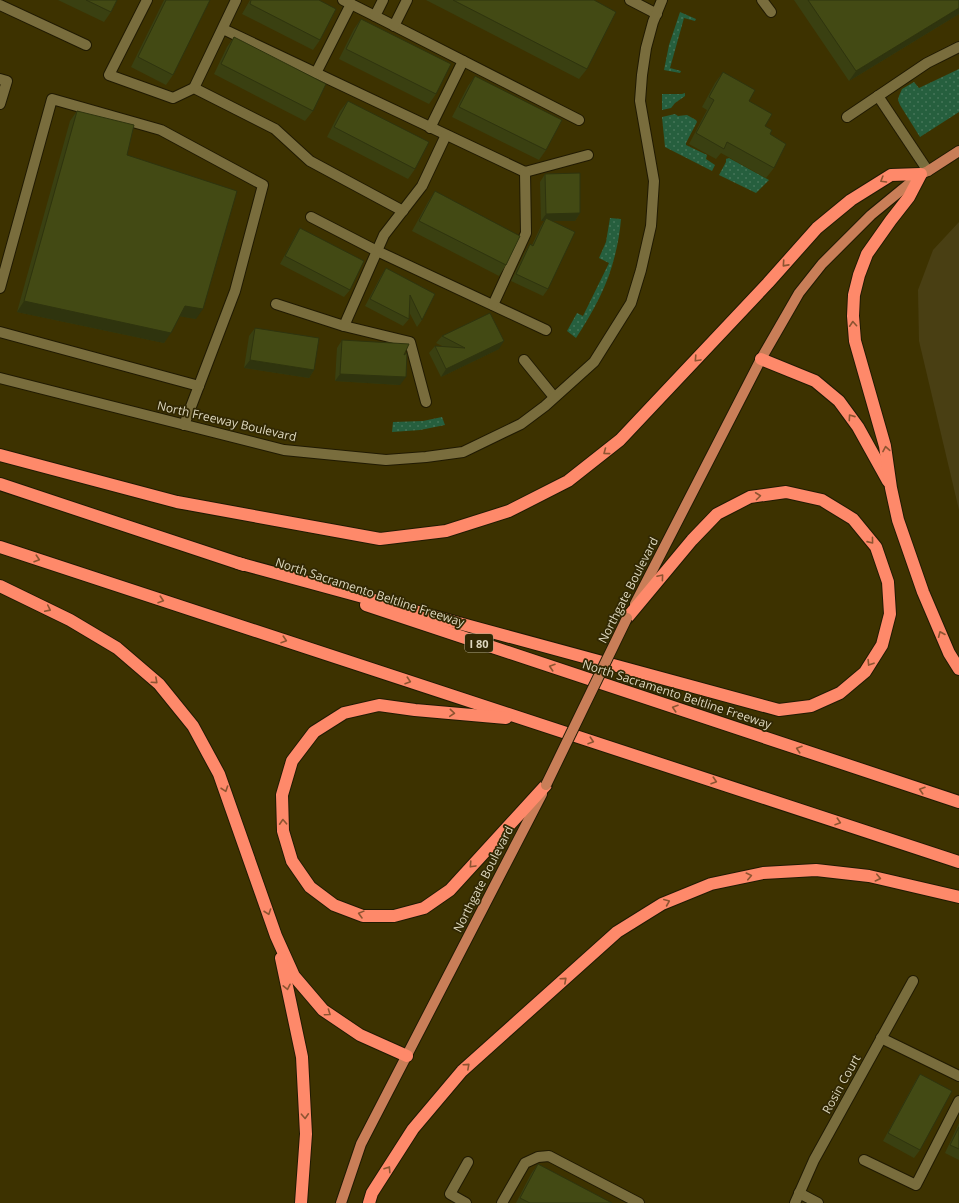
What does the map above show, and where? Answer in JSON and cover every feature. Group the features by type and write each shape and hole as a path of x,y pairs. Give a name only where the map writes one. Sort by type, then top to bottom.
{"highway":[{"path":"0,455 177,502 380,539 446,531 509,511 568,481 620,440 823,223 851,200 891,175 924,173"},
{"path":"924,173 909,197 867,254 859,275 854,295 853,316 855,341 885,446 891,488 898,520 923,592 949,653 959,668"},
{"path":"760,359 815,381 839,401 858,427 891,488"},
{"name":"North Sacramento Beltline Freeway","path":"0,484 959,802"},
{"path":"238,563 779,710 811,706 840,693 865,672 882,645 890,614 888,582 876,547 853,519 822,500 786,492 750,497 717,514 692,540 627,618"},
{"path":"0,547 959,862"},
{"path":"0,586 70,620 117,648 159,684 193,726 220,774 276,936 294,976 323,1010 360,1035 406,1056"},
{"path":"527,720 415,710 379,705 344,713 314,732 292,761 282,795 283,831 292,861 310,886 334,905 363,916 394,916 424,908 450,890 546,785"},
{"path":"369,1203 372,1193 414,1130 462,1071 617,932 662,904 711,884 763,873 816,870 869,876 959,897"},
{"path":"276,936 302,1057 306,1134 301,1203"}],"main road":[{"name":"Northgate Boulevard","path":"341,1203 361,1144 546,785 627,618 760,359 799,293 822,264 871,215 924,173 959,152"}],"street":[{"path":"147,0 109,75 173,98 194,88 236,0"},
{"path":"375,16 383,0"},
{"path":"394,26 407,0"},
{"path":"630,0 657,14"},
{"name":"North Freeway Boulevard","path":"0,378 284,450 386,460 426,457 462,452 521,424 554,398 594,362 632,303 651,226 654,181 640,101 642,75 646,48 662,0"},
{"path":"762,0 771,12"},
{"path":"316,73 347,2 579,120"},
{"path":"0,5 86,45"},
{"path":"222,29 525,172 588,155"},
{"path":"847,117 927,63 959,47"},
{"path":"430,128 463,61"},
{"path":"0,79 7,81 0,104"},
{"path":"194,88 275,129 310,162 402,211"},
{"path":"878,96 924,173"},
{"path":"0,288 52,99 161,130 263,185 234,291 184,425"},
{"path":"344,326 384,235 422,186 446,135"},
{"path":"492,304 526,233 525,172"},
{"path":"311,217 546,330"},
{"path":"276,304 344,326 410,342 426,402"},
{"path":"0,332 199,386"},
{"path":"524,360 554,398"},
{"name":"Rosin Court","path":"795,1203 814,1160 913,980"},
{"path":"881,1038 959,1076"},
{"path":"864,1160 916,1185 959,1101"},
{"path":"502,1203 525,1163 538,1157 548,1156 639,1203"},
{"path":"466,1203 450,1194 468,1162"},
{"path":"799,1193 818,1203"}],"shaded area":[{"path":"959,222 959,510 919,341 918,290 933,250"}],"green space":[{"path":"680,12 696,19 695,21 684,18 670,68 681,71 680,73 664,70 669,45"},
{"path":"959,69 959,112 920,137 898,100 902,89 914,82 919,88"},
{"path":"685,93 685,96 671,108 662,110 662,94"},
{"path":"675,114 678,116 687,115 696,120 697,122 686,145 707,155 706,159 715,165 712,171 665,147 662,117"},
{"path":"729,158 769,180 756,193 719,175 726,162 726,159"},
{"path":"610,218 621,219 618,242 612,266 599,298 576,338 567,331 577,313 583,316 609,263 599,258 606,242"},
{"path":"442,417 445,425 420,430 392,432 393,422 423,421"}],"building":[{"path":"86,0 117,0 111,12"},
{"path":"166,0 210,0 173,75 138,57"},
{"path":"251,0 319,0 336,9 320,40 250,4"},
{"path":"453,0 594,0 616,12 587,69"},
{"path":"808,0 959,0 959,8 856,71"},
{"path":"361,19 451,64 436,94 346,49"},
{"path":"234,37 326,84 313,111 221,64"},
{"path":"723,72 755,90 749,101 772,114 765,126 772,130 770,134 786,144 774,168 727,142 724,149 696,133 714,100 709,97"},
{"path":"475,76 562,120 546,150 459,107"},
{"path":"348,101 429,142 415,169 334,127"},
{"path":"77,111 134,125 127,155 237,191 203,309 185,306 171,333 24,301"},
{"path":"580,173 580,213 546,214 545,174"},
{"path":"435,191 520,236 506,265 419,221"},
{"path":"546,218 575,232 548,289 516,274 530,244 533,246"},
{"path":"300,228 364,261 350,290 285,256"},
{"path":"386,268 435,294 422,320 410,295 409,319 370,299"},
{"path":"490,313 504,341 446,369 435,346 465,348 442,336"},
{"path":"255,328 319,338 314,370 250,360"},
{"path":"342,340 409,344 404,355 407,353 406,377 340,374"},
{"path":"920,1074 952,1091 920,1150 888,1133"},
{"path":"959,1127 959,1149 950,1145"},
{"path":"538,1164 612,1203 530,1203 520,1198"}]}
